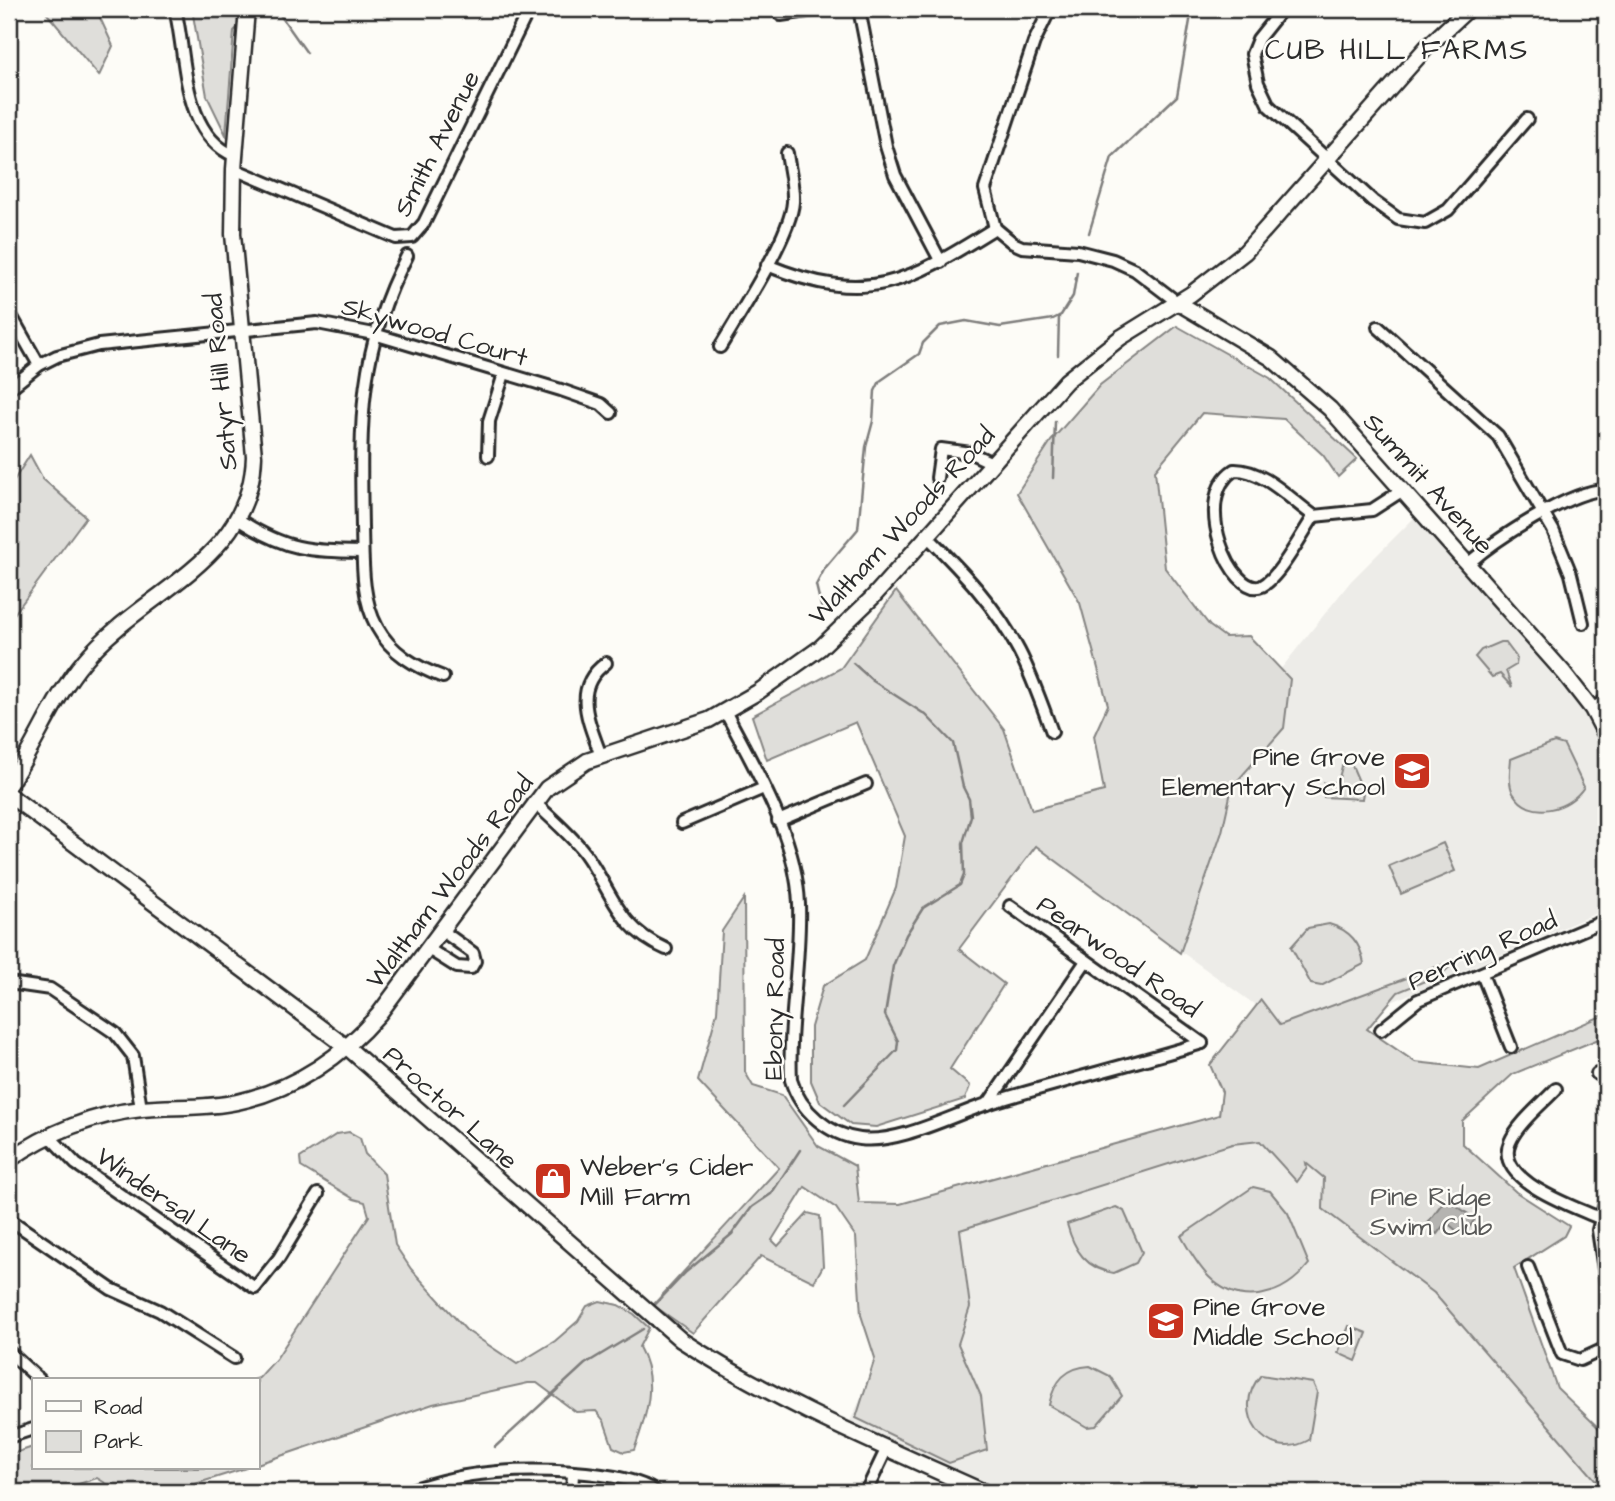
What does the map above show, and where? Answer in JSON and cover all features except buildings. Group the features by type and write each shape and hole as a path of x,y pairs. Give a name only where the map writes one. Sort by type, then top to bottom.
{"street":[{"path":"174,9 185,83 214,144 235,162"},
{"name":"Satyr Hill Road","path":"9,785 83,663 157,596 215,550 239,520 251,488 254,456 233,234 235,162 247,9"},
{"name":"Smith Avenue","path":"235,162 396,238 412,237 424,223 528,9"},
{"path":"781,15 821,9"},
{"path":"859,9 886,146 895,175 941,262"},
{"path":"1050,9 1034,42 985,189 995,228 1022,247 1078,251 1113,260 1135,270 1177,302"},
{"path":"1282,9 1258,39 1252,54 1258,83 1269,106 1391,215 1406,221 1425,223 1448,210 1527,119"},
{"name":"Waltham Woods Road","path":"9,1160 49,1136 87,1121 141,1109 218,1105 257,1096 298,1080 348,1048 379,1014 534,802 559,778 601,756 674,734 725,711 825,644 928,536 1066,381 1121,338 1177,302 1245,251 1426,48 1468,9"},
{"path":"720,347 767,265 790,216 793,201 787,153"},
{"path":"767,265 805,281 842,288 902,278 941,262 995,228"},
{"path":"407,256 388,294 374,334 360,422 362,552 366,590 377,627 387,643 406,659 443,677"},
{"name":"Summit Avenue","path":"1177,302 1263,353 1330,409 1469,563 1592,709 1606,736"},
{"path":"9,312 39,365"},
{"name":"Skywood Court","path":"9,389 39,365 69,352 99,345 317,323 374,334 594,401 611,413"},
{"path":"1378,327 1498,436 1544,514 1565,557 1583,623"},
{"path":"488,456 489,421 504,374"},
{"path":"937,478 941,449 971,453 992,463"},
{"path":"1314,516 1273,575 1262,586 1252,587 1242,581 1228,563 1214,499 1217,486 1234,470 1243,470 1266,481 1314,516 1372,510 1403,490"},
{"path":"1469,563 1508,532 1587,492 1606,490"},
{"path":"239,520 264,537 289,547 362,552"},
{"path":"928,536 971,580 995,612 1019,650 1052,732"},
{"path":"601,756 588,719 584,694 594,671 606,663"},
{"path":"1592,709 1606,700"},
{"name":"Ebony Road","path":"725,711 764,788 790,852 799,904 791,1074 799,1100 824,1126 841,1135 863,1139 888,1137 988,1104 1202,1043"},
{"path":"778,821 866,784"},
{"path":"682,823 764,788"},
{"name":"Proctor Lane","path":"9,794 348,1048 681,1340 722,1367 984,1492"},
{"path":"534,802 582,849 630,928 647,941 666,949"},
{"name":"Pearwood Road","path":"1010,906 1202,1043"},
{"name":"Perring Road","path":"1381,1030 1418,1000 1606,922"},
{"path":"427,948 457,967 471,968 475,961 473,953 441,930"},
{"path":"988,1104 1086,961"},
{"path":"1482,974 1511,1047"},
{"path":"9,984 50,989 125,1043 135,1066 141,1109"},
{"path":"1556,1089 1511,1139 1507,1160 1512,1170 1538,1189 1600,1218"},
{"name":"Windersal Lane","path":"49,1136 76,1164 255,1288 279,1258 318,1194"},
{"path":"1606,1200 1600,1218 1600,1253 1606,1283"},
{"path":"9,1219 111,1289 160,1311 234,1358"},
{"path":"1528,1267 1562,1354 1580,1360 1606,1348"},
{"path":"9,1352 38,1378"},
{"path":"9,1437 32,1429"},
{"path":"866,1492 887,1448"},
{"path":"405,1492 481,1473 573,1474 627,1478 656,1492"},
{"path":"572,1492 573,1474"}],"shaded area":[{"name":"Pine Grove Elementary School","path":"1415,517 1542,658 1591,723 1606,750 1606,909 1304,1040 1151,930 1272,680 1351,581"},
{"name":"Pine Grove Middle School","path":"1268,1132 1324,1178 1323,1210 1434,1293 1605,1492 991,1492 848,1425 885,1349 863,1258"},
{"path":"1446,1198 1475,1219 1463,1236 1446,1222 1437,1234 1426,1225"}],"green space":[{"path":"43,9 96,9 113,46 99,76"},
{"path":"192,9 256,9 234,31 226,135 207,96"},
{"path":"1177,326 1270,378 1357,459 1338,477 1323,455 1284,419 1202,413 1155,470 1165,568 1210,626 1225,637 1249,636 1290,679 1284,728 1232,787 1222,832 1180,953 1036,846 959,949 1004,984 950,1069 970,1086 965,1099 876,1127 851,1125 820,1102 811,1081 811,1027 823,986 865,960 896,888 905,836 856,722 767,760 752,716 841,668 896,591 1004,729 1032,810 1104,791 1094,736 1108,705 1080,603 1017,493 1051,441 1100,385"},
{"path":"30,455 43,479 86,517 9,621 9,488"},
{"path":"1505,642 1517,658 1516,665 1506,671 1512,687 1500,674 1492,677 1475,657 1481,650"},
{"path":"1554,742 1564,745 1584,787 1578,795 1560,806 1539,810 1529,807 1520,802 1511,789 1511,759"},
{"path":"1351,763 1360,784 1364,786 1362,799 1324,797 1324,783 1338,782 1342,766"},
{"path":"1443,843 1455,871 1401,894 1389,866"},
{"name":"Pine Ridge Swim Club","path":"744,898 745,1072 753,1086 782,1095 818,1146 855,1166 859,1203 900,1204 1219,1115 1222,1092 1210,1065 1261,1000 1280,1025 1458,959 1442,974 1398,992 1367,1029 1415,1062 1479,1069 1606,1014 1606,1036 1513,1074 1462,1121 1462,1143 1516,1192 1569,1226 1564,1236 1514,1268 1557,1388 1606,1435 1606,1492 1434,1293 1323,1209 1324,1178 1306,1163 1307,1168 1297,1182 1260,1141 1232,1144 960,1230 970,1307 958,1344 981,1396 987,1450 949,1463 856,1418 875,1358 861,1315 856,1237 836,1208 805,1187 772,1240 778,1246 808,1213 820,1216 823,1266 814,1282 761,1256 693,1333 653,1305 779,1168 698,1081 717,1012 722,931"},
{"path":"1329,924 1353,938 1364,964 1321,986 1311,984 1291,947 1308,928"},
{"path":"349,1132 360,1138 365,1154 384,1174 395,1245 411,1269 466,1330 517,1364 555,1341 578,1321 587,1306 600,1301 618,1305 634,1314 649,1328 639,1347 645,1360 649,1385 643,1424 634,1450 624,1452 613,1447 604,1421 596,1411 576,1412 537,1383 528,1383 433,1404 259,1463 259,1378 276,1359 369,1216 365,1202 354,1199 301,1167 300,1158 337,1134"},
{"path":"1253,1187 1270,1191 1288,1213 1309,1264 1299,1275 1275,1291 1248,1295 1221,1287 1209,1277 1181,1236"},
{"path":"1116,1207 1124,1211 1142,1252 1136,1263 1114,1273 1096,1267 1083,1257 1073,1242 1067,1224"},
{"path":"1349,1326 1367,1333 1356,1361 1338,1353"},
{"path":"1090,1366 1110,1376 1122,1396 1096,1426 1087,1427 1049,1405 1054,1389 1062,1377 1074,1369"},
{"path":"1261,1375 1313,1383 1317,1392 1309,1440 1293,1446 1279,1445 1266,1439 1257,1430 1251,1418 1249,1404 1252,1389"},
{"path":"32,1447 32,1470 240,1470 170,1492 120,1492 97,1478 54,1492 9,1492 9,1455"}],"waterway":[{"path":"276,9 307,53"},
{"path":"1089,233 1112,157 1177,96 1192,9"},
{"path":"822,610 816,585 825,568 858,529 866,447 873,421 875,391 880,381 919,354 923,343 940,326 966,321 1000,327 1053,319 1061,315 1073,296 1077,272"},
{"path":"1058,355 1059,316"},
{"path":"1053,478 1055,422"},
{"path":"844,1105 897,1050 898,1041 885,1015 893,966 906,935 923,908 960,885 964,875 963,843 971,816 969,799 963,787 953,743 926,715 873,681 853,663"},
{"path":"651,1309 686,1272 732,1234 752,1207 771,1194 800,1150"},
{"path":"495,1447 585,1364 643,1329"}],"place":[{"name":"Pine Grove Elementary School","path":"1412,771"},
{"name":"Weber's Cider Mill Farm","path":"553,1181"},
{"name":"Pine Grove Middle School","path":"1166,1321"}],"district":[{"name":"CUB HILL FARMS","path":"1397,49"}]}
